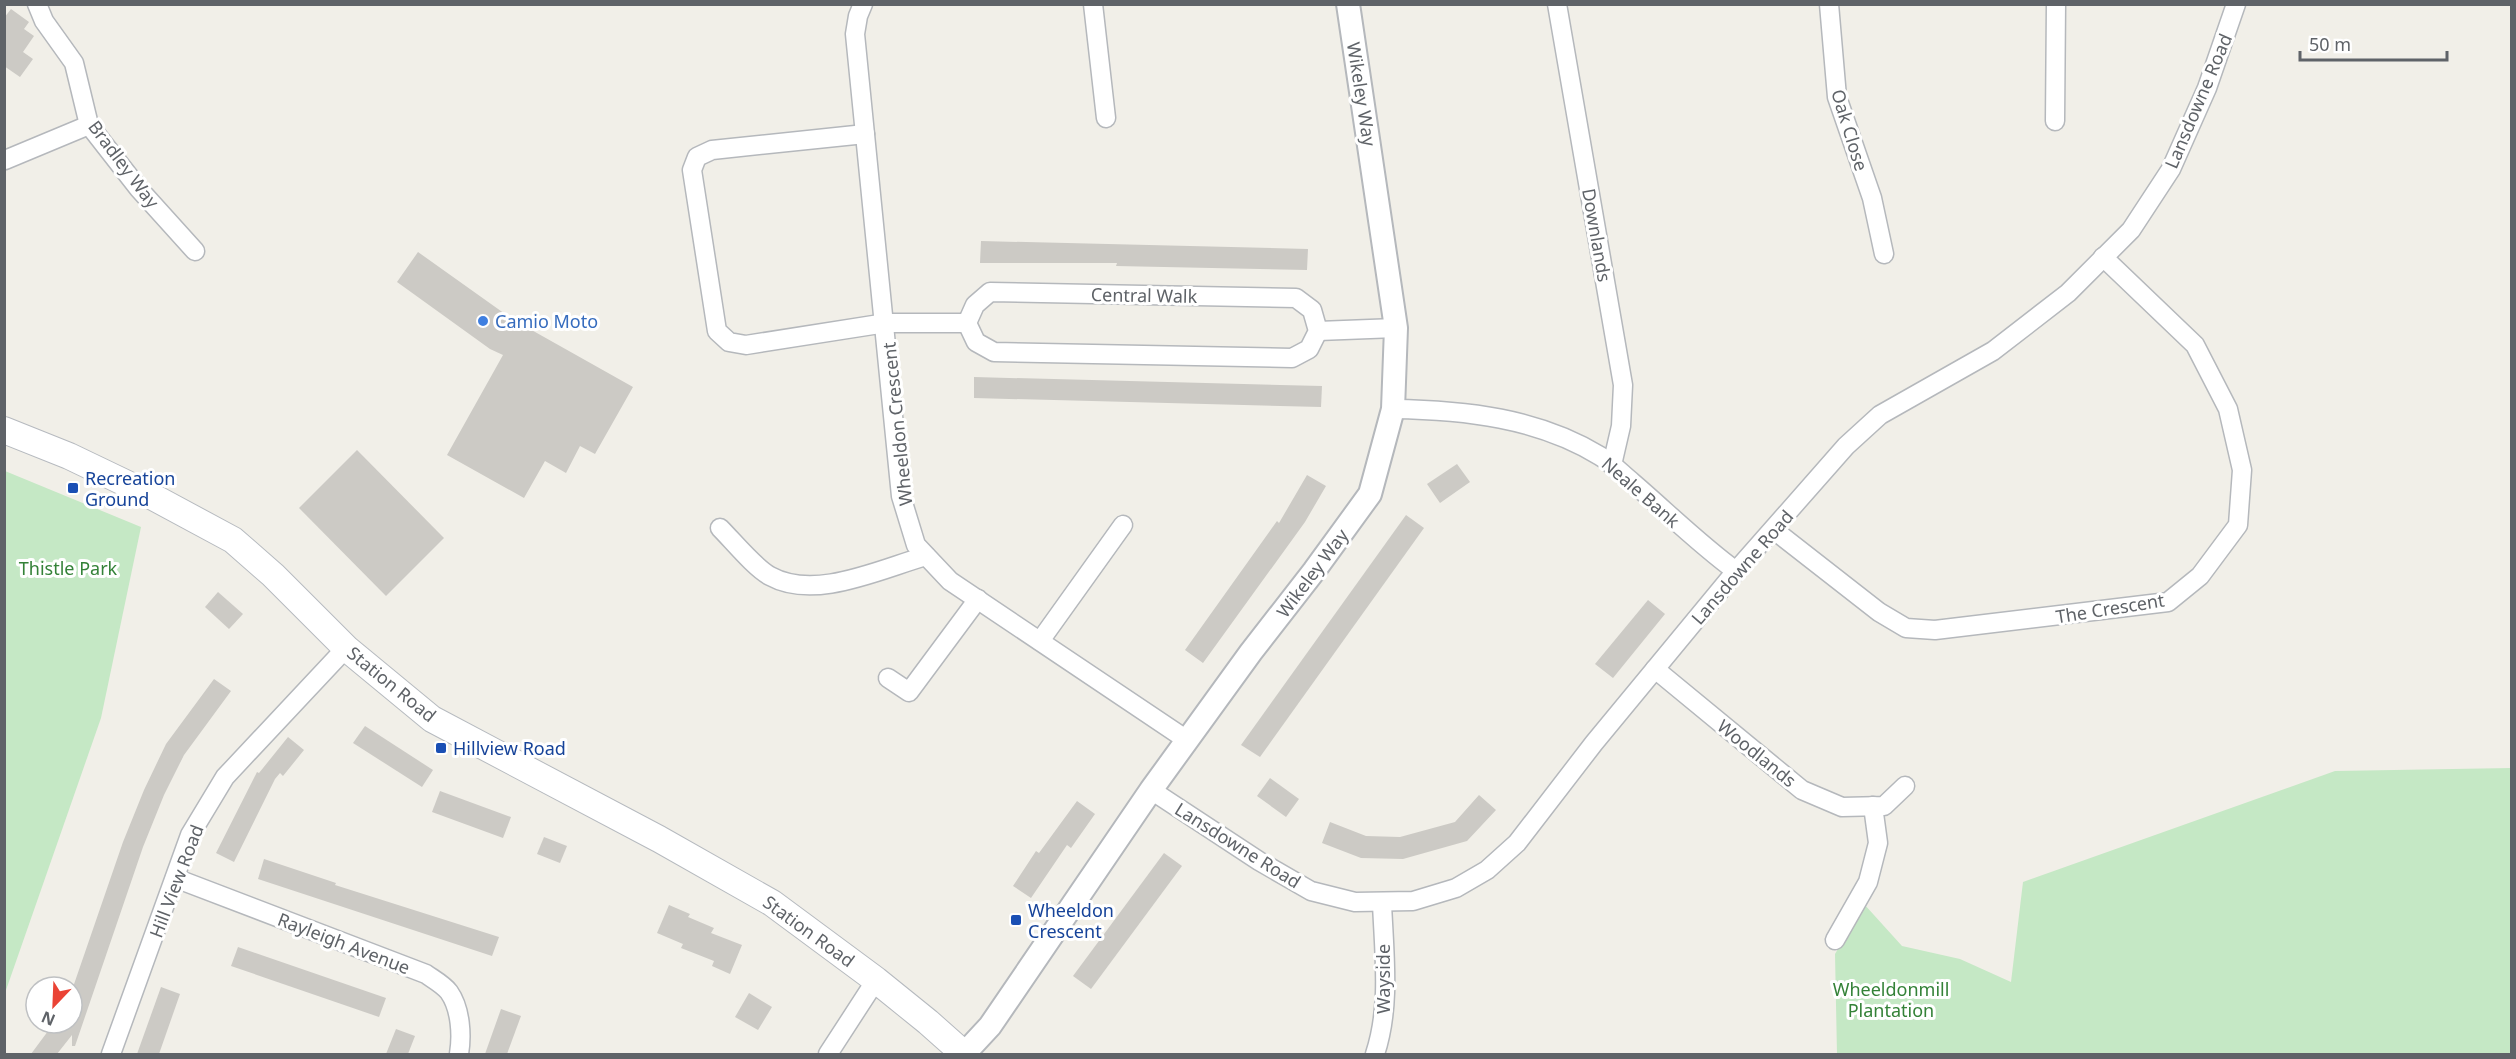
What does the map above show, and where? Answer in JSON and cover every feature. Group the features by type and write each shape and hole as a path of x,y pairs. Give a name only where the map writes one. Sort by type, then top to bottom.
{"main road":[{"name":"Station Road","path":"4,430 69,456 142,491 233,540 273,575 346,648 432,719 658,839 772,903 876,980 964,1054"}],"street":[{"name":"Bradley Way","path":"37,4 44,21 74,63 89,125 139,189 195,251"},
{"name":"Wheeldon Crescent","path":"863,4 855,33 902,496 916,545 950,580 1187,740"},
{"path":"1093,4 1107,118"},
{"name":"Wikeley Way","path":"964,1054 990,1026 1151,790 1370,494 1393,409 1396,328 1348,4"},
{"name":"Downlands","path":"1557,4 1623,385 1621,426 1612,465"},
{"name":"Oak Close","path":"1829,4 1837,97 1872,198 1884,254"},
{"path":"2055,121 2056,4"},
{"name":"Lansdowne Road","path":"1151,790 1259,861 1311,891 1355,902 1413,902 1456,888 1487,870 1517,843 1594,742 1736,571 1846,446 1880,415 1993,351 2068,293 2131,230 2171,169 2207,88 2236,4"},
{"path":"5,160 89,125"},
{"path":"865,134 712,150 697,157 692,170 717,331 729,342 746,345 886,323 967,323 976,342 994,352 1293,358 1309,349 1318,331 1396,328"},
{"name":"The Crescent","path":"1774,530 1879,612 1906,628 1935,630 2168,602 2200,576 2238,525 2242,470 2228,409 2195,345 2103,257"},
{"name":"Central Walk","path":"967,323 975,304 990,292 1296,298 1312,310 1318,331"},
{"name":"Neale Bank","path":"1393,409 1442,409 1493,416 1545,430 1601,456 1703,547 1736,571"},
{"path":"1040,641 1123,525"},
{"path":"720,528 769,576 800,586 825,586 926,556"},
{"path":"888,678 909,692 978,600"},
{"name":"Hill View Road","path":"111,1054 190,835 225,777 346,648"},
{"name":"Woodlands","path":"1655,669 1802,790 1842,807 1884,806 1905,786"},
{"path":"1835,940 1868,882 1878,843 1872,806"},
{"name":"Rayleigh Avenue","path":"175,878 426,974 449,992 458,1013 461,1042 459,1054"},
{"name":"Wayside","path":"1376,1054 1383,1031 1385,976 1382,903"},
{"path":"828,1054 876,980"}],"green space":[{"name":"Thistle Park","path":"5,471 141,527 101,718 5,993"},
{"name":"Wheeldonmill Plantation","path":"2511,768 2511,1054 1837,1054 1835,954 1864,904 1902,946 1960,959 2011,982 2023,882 2335,771"}],"building":[{"path":"11,9 29,22 24,29 34,36 23,52 33,59 20,77 4,66 4,18"},
{"path":"981,241 1308,249 1307,270 1116,266 1117,263 980,263"},
{"path":"418,252 512,319 633,387 595,454 580,446 566,473 545,461 524,498 447,455 503,355 490,349 397,282"},
{"path":"974,377 1322,386 1321,407 974,398"},
{"path":"357,450 444,538 386,596 299,508"},
{"path":"1457,464 1470,482 1440,503 1427,484"},
{"path":"1307,475 1326,486 1305,522 1203,663 1185,650 1277,521 1279,523"},
{"path":"1406,515 1424,528 1260,757 1241,745"},
{"path":"218,592 243,614 229,629 205,607"},
{"path":"1648,600 1665,614 1613,678 1595,664"},
{"path":"214,679 231,691 184,755 164,795 143,847 84,1020 84,975 77,975 123,842 166,744"},
{"path":"365,726 433,770 422,787 353,743"},
{"path":"288,737 304,750 283,776 280,773 275,779 234,862 216,853 257,772 259,773"},
{"path":"1270,778 1299,799 1286,817 1257,796"},
{"path":"440,791 511,817 503,838 432,812"},
{"path":"1479,795 1496,810 1467,841 1403,859 1361,858 1322,843 1330,822 1366,836 1400,837 1455,822"},
{"path":"1077,801 1095,814 1071,848 1067,845 1031,898 1013,886 1036,851 1039,853"},
{"path":"544,837 567,846 560,863 537,854"},
{"path":"1164,853 1182,866 1091,989 1073,976"},
{"path":"264,859 336,883 335,885 499,937 492,956 258,879"},
{"path":"669,905 690,914 688,917 714,928 711,933 742,945 730,974 712,966 714,961 681,948 683,944 657,933"},
{"path":"238,947 386,998 379,1017 231,966"},
{"path":"161,987 180,994 159,1054 137,1054"},
{"path":"749,993 772,1007 758,1030 735,1017"},
{"path":"501,1009 521,1016 507,1054 485,1054"},
{"path":"396,1029 415,1036 408,1054 386,1054"},
{"path":"45,1035 72,1035 57,1054 31,1054"},
{"path":"72,1035 79,1035 75,1046 72,1046"}],"place":[{"name":"Camio Moto","path":"483,321"},
{"name":"Recreation Ground","path":"73,488"},
{"name":"Hillview Road","path":"441,748"},
{"name":"Wheeldon Crescent","path":"1016,920"}]}
